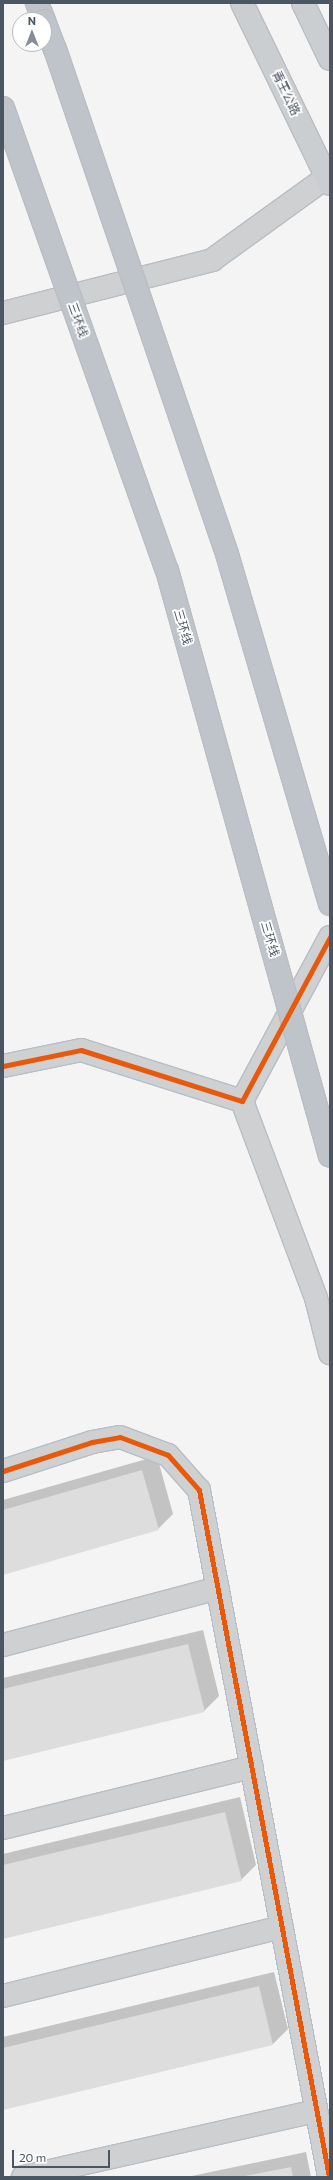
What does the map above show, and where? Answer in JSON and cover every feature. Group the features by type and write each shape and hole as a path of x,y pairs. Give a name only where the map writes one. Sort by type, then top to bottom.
{"highway":[{"path":"52,41 228,554 330,904"},
{"name":"三环线","path":"3,108 167,570 330,1156"}],"main road":[{"name":"青王公路","path":"242,3 328,180"},
{"path":"303,3 330,58"}],"street":[{"path":"3,313 212,260 328,180"},
{"path":"330,937 242,1101 316,1298 330,1353"},
{"path":"3,1066 81,1050 242,1101"},
{"path":"3,1471 92,1442 120,1437 168,1455 199,1490 329,2177"},
{"path":"3,1645 218,1588"},
{"path":"3,1828 252,1767"},
{"path":"3,1996 282,1927"},
{"path":"23,2177 316,2111"}],"building":[{"path":"142,1470 159,1530 3,1575 3,1510"},
{"path":"188,1644 205,1712 3,1761 3,1689"},
{"path":"225,1812 242,1881 3,1939 3,1865"},
{"path":"259,1986 273,2045 3,2110 3,2048"},
{"path":"291,2167 293,2177 245,2177 245,2176"}],"cycle path":[{"path":"3,1066 81,1050 242,1101 330,937"},
{"path":"3,1471 92,1442 120,1437 168,1455 199,1490 329,2177"}]}
